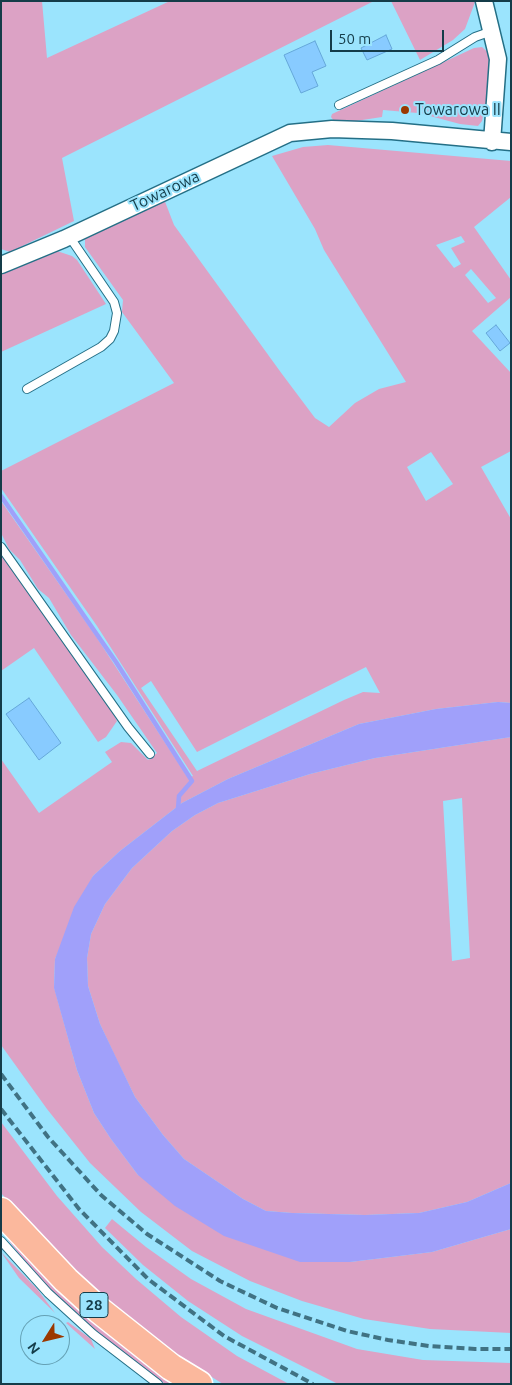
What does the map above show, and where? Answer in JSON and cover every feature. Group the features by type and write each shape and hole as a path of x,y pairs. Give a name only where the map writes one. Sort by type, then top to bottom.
{"main road":[{"name":"28","path":"2,1213 66,1280 99,1310 171,1367 198,1384"}],"street":[{"path":"484,1 492,31 498,69 492,142"},
{"name":"Towarowa","path":"1,265 69,236 276,138 301,130 392,131 492,142 511,142"}],"lane":[{"path":"339,105 438,60 475,37 492,31"},
{"path":"27,389 101,347 110,339 114,331 117,313 114,302 69,236"},
{"path":"1,546 128,727 150,754"},
{"path":"1,1241 48,1293 124,1359 158,1384"}],"shaded area":[{"path":"1,1 42,1 47,58 170,1 374,1 62,158 74,221 10,252 1,249"},
{"path":"391,1 475,2 465,29 453,40 420,60"},
{"path":"482,47 491,55 488,111 484,111 482,121 478,126 460,124 430,116 429,114 383,110 382,117 349,122 334,121 331,117 332,114 474,48"},
{"path":"328,145 511,161 511,197 474,227 511,280 511,297 472,331 511,373 511,451 481,467 511,519 511,703 498,702 436,709 359,724 228,779 182,803 120,851 93,876 55,959 54,987 77,1070 94,1113 138,1175 350,1262 432,1252 511,1229 511,1333 430,1329 364,1319 302,1301 250,1281 192,1251 141,1212 90,1163 47,1109 1,1045 1,759 39,813 112,762 105,752 121,742 131,743 148,760 157,753 117,695 71,635 49,598 38,589 20,560 9,549 1,533 1,501 97,638 188,778 193,776 97,626 1,488 1,471 174,383 122,312 123,300 85,247 87,236 164,199 174,225 315,418 329,427 355,403 379,389 406,382 324,250 315,229 272,156 303,147","holes":["461,236 465,242 451,248 461,264 454,268 436,245","471,269 496,298 488,303 465,275","431,452 453,484 426,501 407,467","366,667 380,693 363,692 344,700 197,771 141,688 151,681 197,752"]},
{"path":"54,250 72,256 77,260 106,304 1,352 1,272"},
{"path":"1,554 111,709 117,721 106,737 98,742 34,648 1,671"},
{"path":"511,737 511,1183 467,1202 419,1213 365,1215 266,1211 243,1199 184,1159 163,1135 135,1097 100,1024 88,986 87,958 91,934 105,904 132,868 172,831 195,815 218,803 310,774 375,758","holes":["462,798 470,958 452,961 443,801"]},
{"path":"1,1122 57,1196 102,1247 136,1279 181,1317 237,1356 289,1384 223,1384 183,1359 138,1327 99,1295 33,1230 1,1193"},
{"path":"112,1219 146,1247 191,1279 246,1309 357,1349 423,1360 511,1363 511,1384 338,1384 242,1336 188,1301 143,1265 105,1228"},
{"path":"8,1240 11,1240 180,1384 165,1384 105,1339 44,1285"},
{"path":"1,1252 38,1290 55,1313 19,1278"},
{"path":"70,1323 91,1339 95,1349 70,1327"}],"water":[{"path":"498,702 511,703 511,737 375,758 310,774 218,803 195,815 172,831 132,868 105,904 91,934 87,958 88,986 100,1024 135,1097 163,1135 184,1159 243,1199 266,1211 292,1213 365,1215 419,1213 467,1202 511,1183 511,1229 432,1252 350,1262 300,1262 224,1236 175,1206 138,1175 94,1113 77,1070 54,988 55,959 74,907 93,876 120,851 182,803 228,779 359,724 436,709"}],"building":[{"path":"386,35 392,49 367,60 361,48"},
{"path":"315,41 326,66 312,72 318,86 301,93 284,55"},
{"path":"496,325 510,343 500,351 486,333"},
{"path":"29,698 61,743 39,760 6,714"}],"waterway":[{"path":"1,496 116,662 192,781 179,796 178,809"}],"railway":[{"path":"1,1074 48,1137 101,1195 147,1234 220,1281 277,1308 347,1331 429,1346 511,1349"},
{"path":"1,1109 79,1209 148,1279 224,1336 313,1384"}],"place":[{"name":"Towarowa II","path":"405,110"}]}
